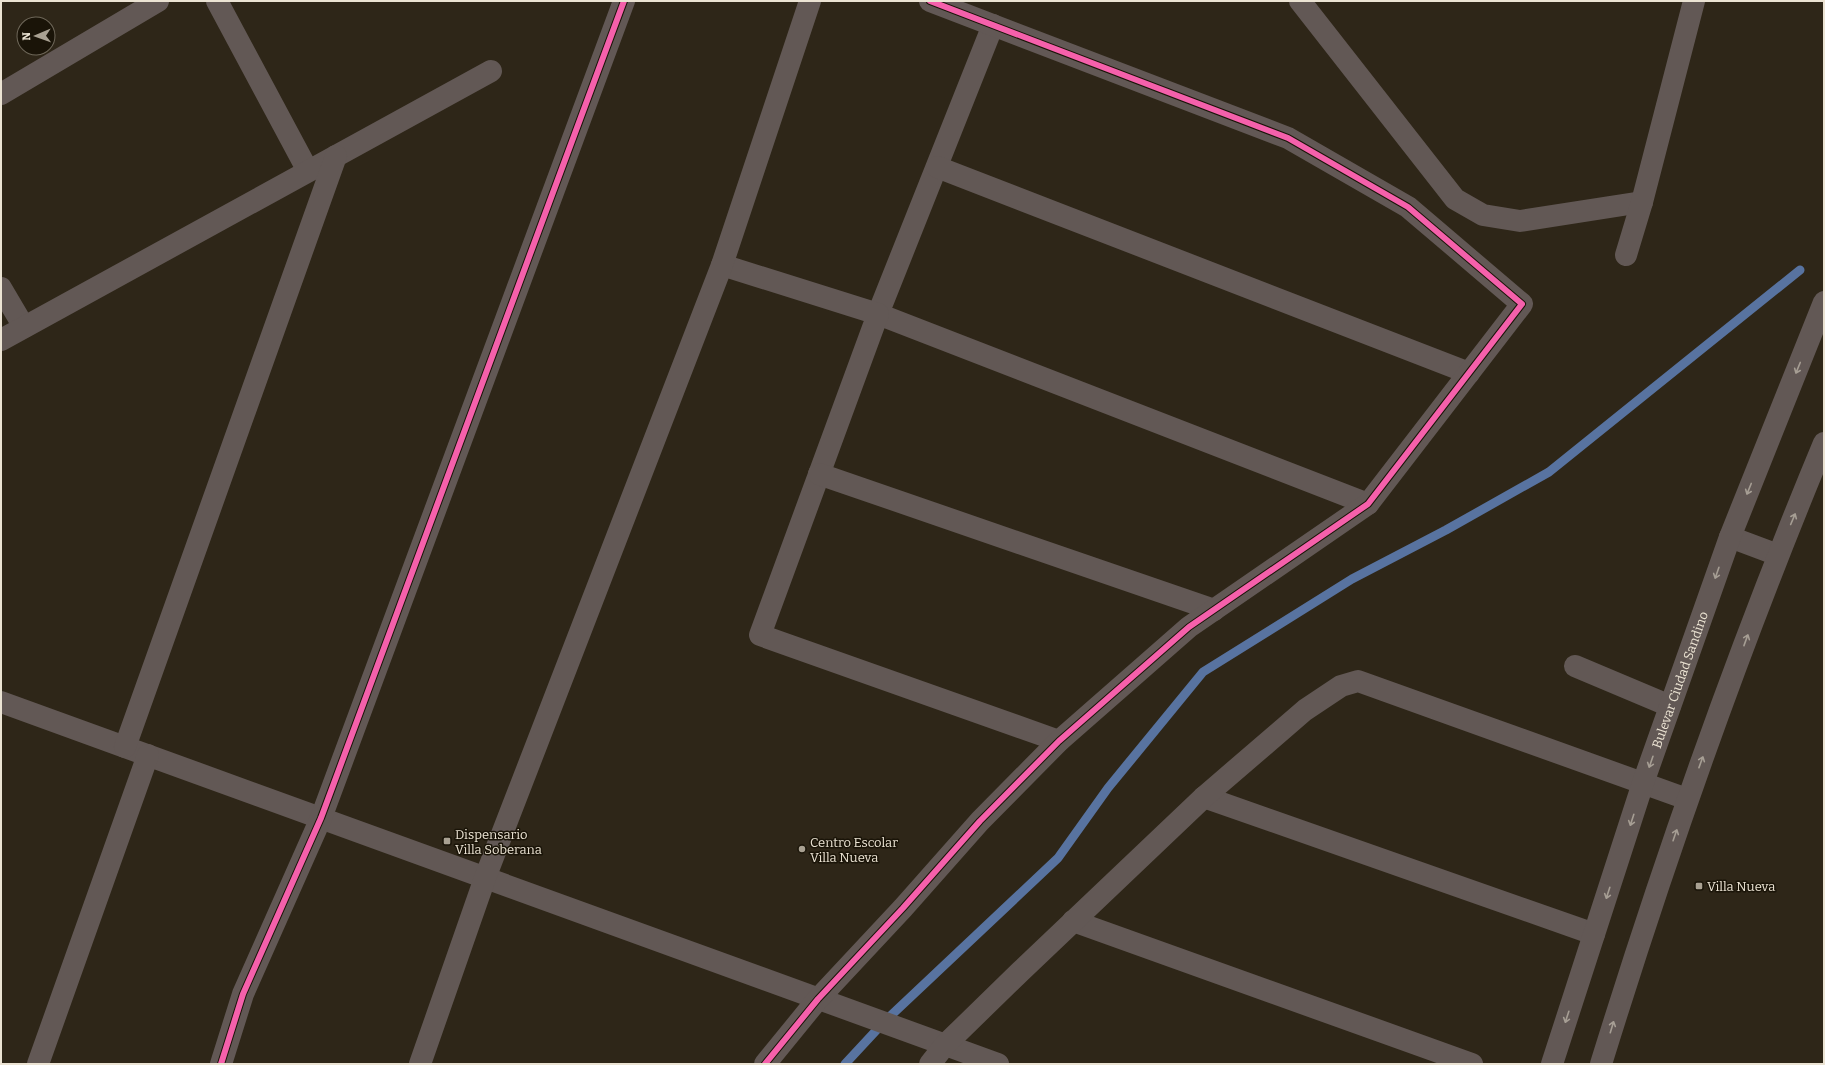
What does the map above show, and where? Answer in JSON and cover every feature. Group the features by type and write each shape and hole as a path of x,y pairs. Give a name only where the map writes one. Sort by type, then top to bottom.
{"street":[{"path":"1,94 158,1"},
{"path":"218,1 308,171"},
{"path":"221,1064 243,994 321,818 624,1"},
{"path":"424,1063 485,878 722,265 810,1"},
{"path":"765,1064 818,999 904,908 980,821 1059,741 1189,627 1368,504 1522,304 1408,207 1288,138 930,1"},
{"path":"1300,1 1455,199 1483,215 1520,221 1642,202"},
{"path":"1626,255 1642,202 1694,1"},
{"path":"993,25 878,314 760,635 1059,741"},
{"path":"1,340 491,71"},
{"path":"125,747 336,156"},
{"path":"937,167 1469,373"},
{"path":"722,265 878,314 1368,504"},
{"path":"1,288 24,327"},
{"name":"Bulevar Ciudad Sandino","path":"1552,1064 1643,783 1730,537 1818,335 1824,302"},
{"path":"1601,1064 1637,948 1687,799 1778,555 1824,444"},
{"path":"819,474 1214,610"},
{"path":"1730,537 1778,555"},
{"path":"1575,666 1670,706"},
{"path":"930,1064 945,1045 1204,797 1305,710 1341,686 1358,681 1687,799"},
{"path":"1,702 998,1064"},
{"path":"38,1064 148,755"},
{"path":"1204,797 1594,934"},
{"path":"1074,922 1472,1064"}],"waterway":[{"path":"845,1064 884,1022 1058,858 1108,788 1203,672 1352,579 1446,530 1549,472 1800,270"}],"cycle path":[{"path":"221,1064 243,994 321,818 624,1"},
{"path":"765,1064 818,999 903,908 980,821 1059,741 1189,627 1368,504 1522,304 1408,207 1288,138 930,1"}],"place":[{"name":"Dispensario Villa Soberana","path":"447,841"},
{"name":"Centro Escolar Villa Nueva","path":"802,849"},
{"name":"Villa Nueva","path":"1699,886"}]}
